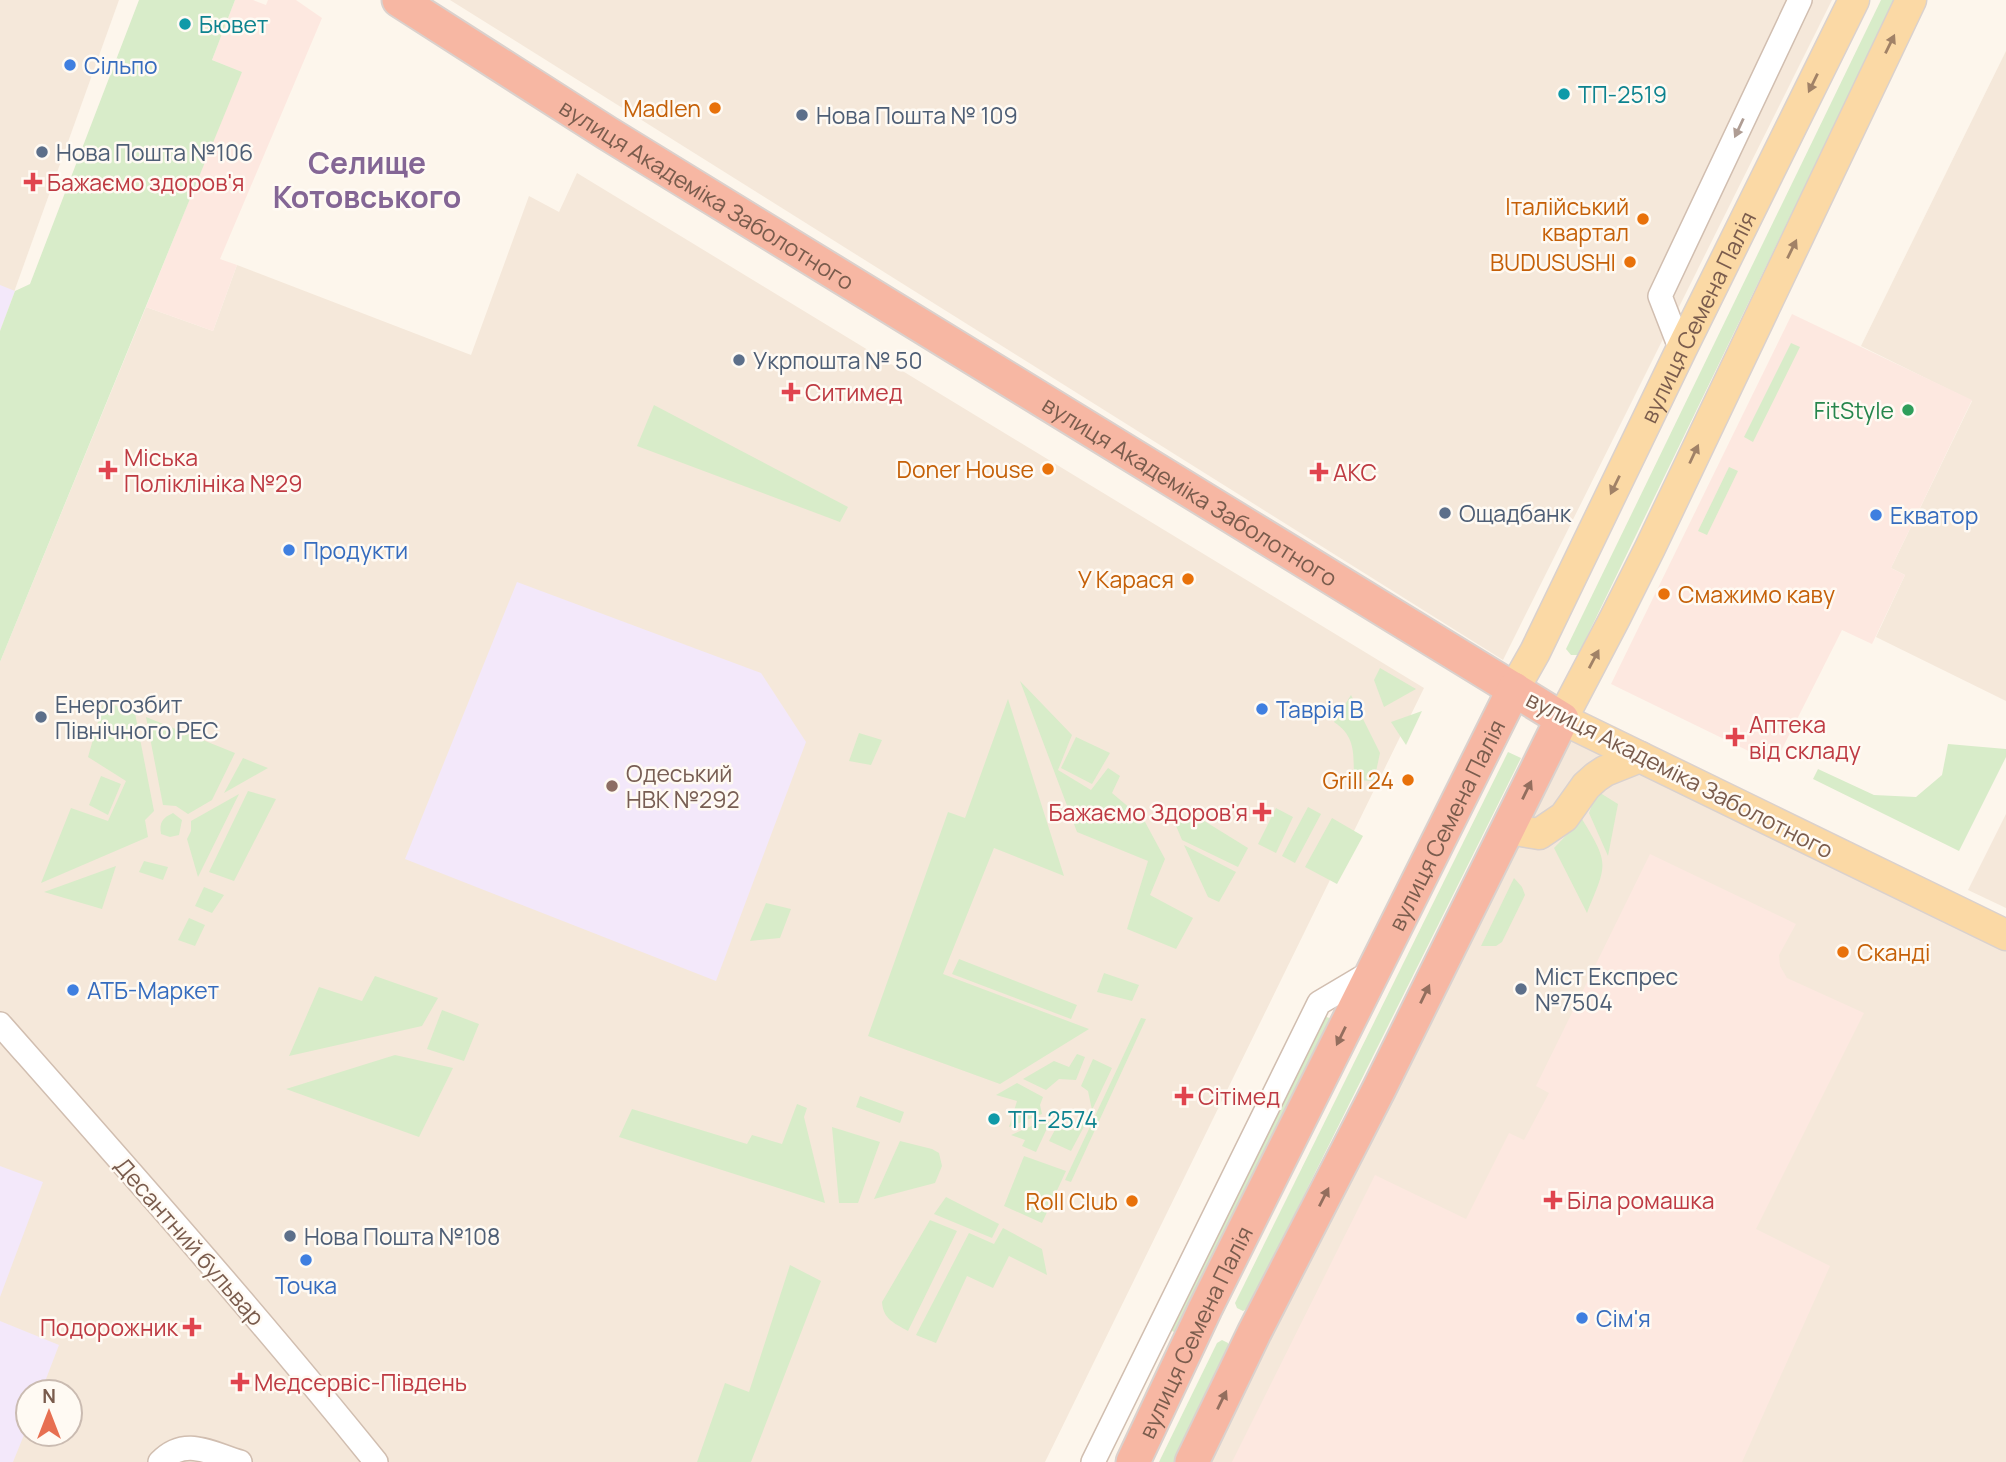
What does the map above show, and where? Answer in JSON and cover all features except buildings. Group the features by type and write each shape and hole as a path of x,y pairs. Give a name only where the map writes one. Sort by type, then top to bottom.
{"highway":[{"name":"вулиця Академіка Заболотного","path":"399,0 607,133 1562,719"},
{"name":"вулиця Семена Палія","path":"1133,1462 1205,1309 1514,690"},
{"path":"1192,1462 1562,719"},
{"path":"1205,1309 1254,1333"}],"main road":[{"path":"1562,719 1650,548 1911,0"},
{"name":"вулиця Семена Палія","path":"1514,690 1535,652 1848,2"},
{"name":"вулиця Академіка Заболотного","path":"1562,719 2006,935"},
{"path":"1508,829 1539,834 1564,817 1586,786 1596,777 1640,757"}],"street":[{"path":"1681,350 1660,296 1800,0"},
{"path":"1093,1462 1319,1003 1374,970"},
{"name":"Десантний бульвар","path":"0,1024 133,1174 319,1391 376,1462"},
{"path":"160,1462 173,1451 190,1447 240,1462"}],"shaded area":[{"path":"0,0 119,0 0,331"},
{"path":"235,0 253,0 266,5 268,0 296,0 322,18 220,259 237,265 213,331 146,307 241,72 212,60"},
{"path":"450,0 1832,0 1503,660"},
{"path":"2006,51 2006,701 1876,637 1905,575 1891,568 1972,401 1861,346"},
{"path":"577,173 1424,688 1045,1462 0,1462 0,662 146,307 213,331 237,265 471,355 529,196 559,212"},
{"path":"0,285 15,291 0,331"},
{"path":"1792,314 1972,400 1891,568 1905,575 1872,644 1842,630 1776,761 1765,759 1611,684"},
{"name":"Одеський НВК №292","path":"517,582 761,673 806,742 716,981 405,859"},
{"path":"1562,719 2006,937 2006,1462 1196,1462"},
{"path":"2006,814 2006,908 1968,890"},
{"path":"1650,854 1796,924 1779,955 1780,966 1787,978 1864,1013 1756,1229 1830,1266 1742,1462 1232,1462 1375,1175 1466,1219 1509,1133 1524,1140 1549,1093 1536,1086"},
{"path":"0,1166 43,1182 0,1297"},
{"path":"0,1321 59,1345 46,1378 14,1378 14,1448 19,1448 13,1462 0,1462"}],"green space":[{"path":"139,0 235,0 212,60 242,72 0,662 0,331 15,291 30,284"},
{"path":"1881,0 1895,0 1578,655 1571,655 1566,649"},
{"path":"1791,343 1800,347 1753,442 1744,437"},
{"path":"654,405 848,507 840,522 637,446"},
{"path":"1729,467 1738,471 1707,535 1698,531"},
{"path":"1380,668 1416,689 1384,707 1374,680"},
{"path":"1020,681 1072,735 1058,770 1091,790 1108,768 1120,776 1112,793 1144,820 1165,859 1150,895 1193,918 1176,949 1127,929 1148,861 1077,832"},
{"path":"1351,695 1380,753 1374,781 1354,780 1350,741 1347,734 1334,722"},
{"path":"1008,699 1064,876 994,848 943,974 1089,1029 1000,1084 868,1036 948,812 965,818"},
{"path":"104,701 135,713 154,811 145,820 148,837 41,883 71,808 108,821 126,781 88,757"},
{"path":"1422,711 1406,745 1391,722"},
{"path":"146,717 235,753 212,800 188,814 176,806 163,805"},
{"path":"859,733 882,740 871,765 849,761"},
{"path":"1076,737 1110,753 1092,784 1061,768"},
{"path":"1948,744 2006,749 2006,757 1959,851 1813,779 1818,769 1874,795 1916,797 1942,775"},
{"path":"1508,752 1521,758 1248,1308 1243,1311 1237,1308 1235,1303"},
{"path":"243,758 268,768 224,793"},
{"path":"101,776 121,784 108,815 89,805"},
{"path":"248,791 276,799 234,881 209,872"},
{"path":"1597,791 1618,804 1608,856 1589,813"},
{"path":"239,794 198,877 187,839 191,831 191,821"},
{"path":"1308,807 1321,814 1295,863 1282,856"},
{"path":"1276,808 1293,817 1276,853 1258,844"},
{"path":"173,813 182,820 179,835 170,837 161,834 162,821"},
{"path":"1193,814 1248,848 1238,867 1182,840 1174,821"},
{"path":"1332,818 1363,836 1337,884 1305,867"},
{"path":"1582,819 1597,846 1602,865 1599,884 1587,913 1554,848"},
{"path":"1184,845 1236,872 1219,902 1208,897"},
{"path":"144,861 168,867 163,880 139,872"},
{"path":"116,866 102,909 44,892"},
{"path":"1514,878 1525,895 1502,942 1496,946 1481,946"},
{"path":"204,887 224,895 212,913 195,906"},
{"path":"766,903 791,909 780,938 750,941"},
{"path":"189,918 205,925 195,946 178,940"},
{"path":"959,959 1077,1005 1071,1019 952,974"},
{"path":"1104,973 1139,985 1132,1001 1097,992"},
{"path":"375,976 438,998 422,1026 289,1056 319,987 362,1001"},
{"path":"442,1010 479,1024 464,1061 427,1049"},
{"path":"1326,1017 1330,1018 1330,1027 1182,1336 1170,1330 1320,1023"},
{"path":"1141,1018 1146,1019 1071,1182 1065,1180"},
{"path":"1077,1054 1085,1057 1076,1080 1059,1079 1046,1090 1023,1079 1054,1061 1069,1067"},
{"path":"395,1055 453,1068 419,1137 286,1089"},
{"path":"1093,1059 1112,1068 1092,1110 1088,1091 1081,1086"},
{"path":"1017,1083 1043,1097 1040,1105 1042,1114 1009,1127 1017,1101 996,1095"},
{"path":"860,1096 904,1112 900,1123 856,1107"},
{"path":"797,1104 807,1108 804,1117 825,1203 619,1137 632,1109 747,1144 752,1135 782,1144"},
{"path":"1086,1117 1088,1119 1071,1151 1049,1141 1057,1126 1071,1130"},
{"path":"1045,1120 1050,1122 1036,1152 1022,1146 1025,1140 1011,1135"},
{"path":"832,1127 880,1142 858,1203 839,1203"},
{"path":"900,1141 939,1153 942,1166 935,1183 874,1199"},
{"path":"1024,1156 1066,1171 1042,1223 1004,1206"},
{"path":"946,1197 999,1224 992,1238 934,1214"},
{"path":"930,1220 957,1231 908,1331 887,1317 882,1302"},
{"path":"1003,1228 1042,1249 1047,1275 1009,1256 993,1288 967,1276 936,1343 916,1335 969,1233 994,1244"},
{"path":"790,1265 821,1281 751,1462 697,1462 725,1383 749,1392"},
{"path":"1222,1340 1228,1343 1229,1349 1175,1462 1159,1462 1217,1343"}],"place":[{"name":"Бювет","path":"185,24"},
{"name":"Сільпо","path":"70,65"},
{"name":"ТП-2519","path":"1564,94"},
{"name":"Madlen","path":"715,108"},
{"name":"Нова Пошта № 109","path":"802,115"},
{"name":"Нова Пошта №106","path":"42,152"},
{"name":"Бажаємо здоров'я","path":"33,182"},
{"name":"Італійський квартал","path":"1643,219"},
{"name":"BUDUSUSHI","path":"1630,262"},
{"name":"Укрпошта № 50","path":"739,360"},
{"name":"Ситимед","path":"791,392"},
{"name":"FitStyle","path":"1908,410"},
{"name":"Doner House","path":"1048,469"},
{"name":"Міська Поліклініка №29","path":"108,470"},
{"name":"АКС","path":"1319,472"},
{"name":"Ощадбанк","path":"1445,513"},
{"name":"Екватор","path":"1876,515"},
{"name":"Продукти","path":"289,550"},
{"name":"У Карася","path":"1188,579"},
{"name":"Смажимо каву","path":"1664,594"},
{"name":"Таврія В","path":"1262,709"},
{"name":"Енергозбит Північного РЕС","path":"41,717"},
{"name":"Аптека від складу","path":"1735,737"},
{"name":"Grill 24","path":"1408,780"},
{"name":"Одеський НВК №292","path":"612,786"},
{"name":"Бажаємо Здоров'я","path":"1262,812"},
{"name":"Сканді","path":"1843,952"},
{"name":"Міст Експрес №7504","path":"1521,989"},
{"name":"АТБ-Маркет","path":"73,990"},
{"name":"Сітімед","path":"1184,1096"},
{"name":"ТП-2574","path":"994,1119"},
{"name":"Біла ромашка","path":"1553,1200"},
{"name":"Roll Club","path":"1132,1201"},
{"name":"Нова Пошта №108","path":"290,1236"},
{"name":"Точка","path":"306,1260"},
{"name":"Сім'я","path":"1582,1318"},
{"name":"Подорожник","path":"192,1327"},
{"name":"Медсервіс-Південь","path":"240,1382"}],"district":[{"name":"Селище Котовського","path":"367,179"}]}
